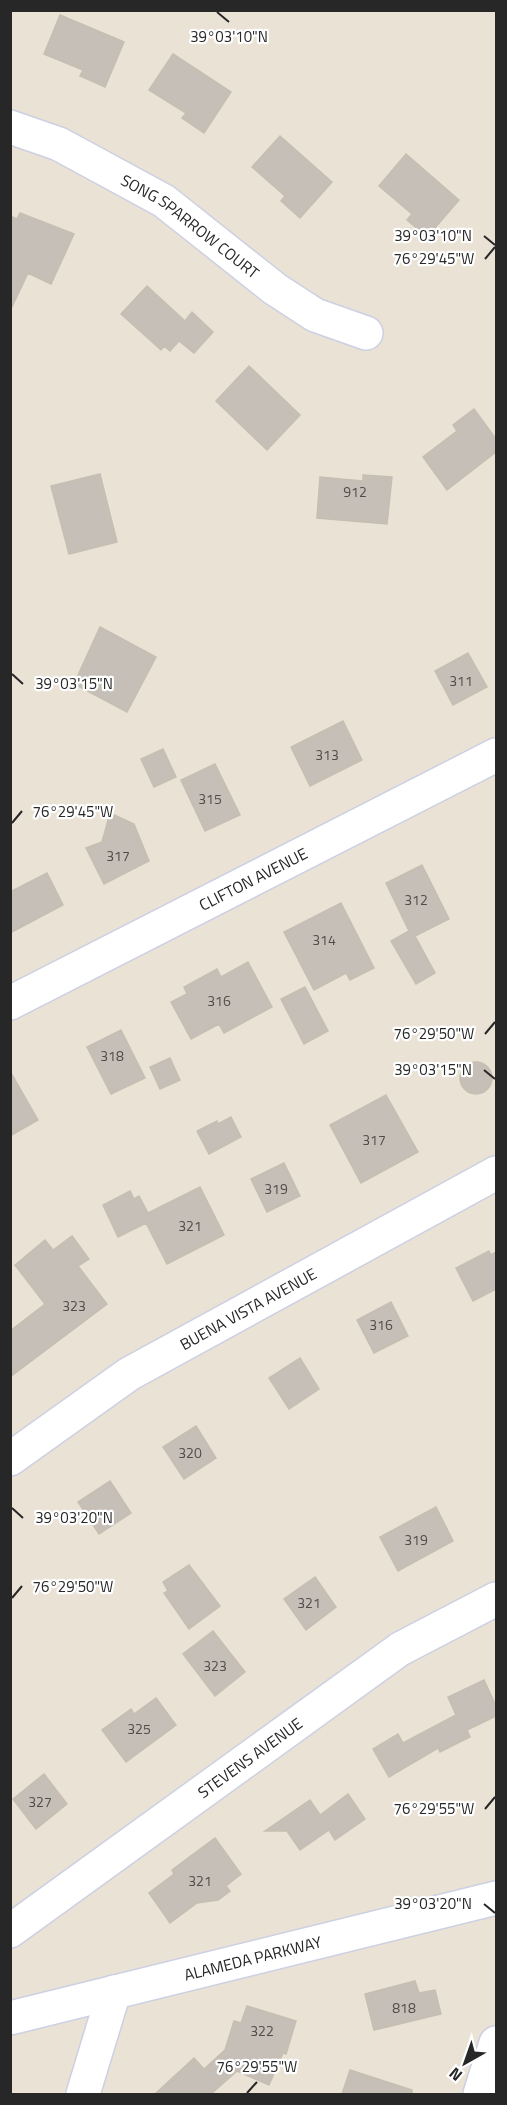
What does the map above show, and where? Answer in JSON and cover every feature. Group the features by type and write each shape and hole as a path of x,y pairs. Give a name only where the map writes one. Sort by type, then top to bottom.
{"street":[{"name":"SONG SPARROW COURT","path":"10,127 59,144 164,201 275,289 305,309 315,315 366,333"},
{"name":"CLIFTON AVENUE","path":"10,1003 496,755"},
{"name":"BUENA VISTA AVENUE","path":"10,1459 129,1374 496,1173"},
{"name":"STEVENS AVENUE","path":"10,1931 400,1649 496,1599"},
{"name":"ALAMEDA PARKWAY","path":"10,2018 496,1898"},
{"path":"83,2094 114,1992"},
{"path":"480,2094 496,2043"}],"building":[{"path":"60,15 124,42 105,87 80,76 83,70 44,54"},
{"path":"173,54 231,92 204,133 182,118 186,113 149,90"},
{"path":"280,136 332,182 300,218 281,201 285,196 252,167"},
{"path":"406,154 459,200 427,237 407,220 412,214 379,186"},
{"path":"20,213 74,234 51,284 28,273 10,311 10,216 17,219"},
{"path":"147,286 185,321 192,312 213,332 194,353 179,341 170,351 164,346 161,350 121,314"},
{"path":"249,366 300,415 267,450 216,401"},
{"path":"474,409 496,439 496,452 447,490 423,457 457,431 453,425"},
{"path":"100,474 117,542 69,554 51,486"},
{"path":"363,475 392,477 387,524 317,518 320,477 363,481"},
{"path":"100,627 156,657 127,712 74,684"},
{"path":"468,653 487,687 453,705 435,671"},
{"path":"343,721 362,760 310,786 291,747"},
{"path":"163,749 176,777 154,787 141,759"},
{"path":"215,764 240,815 205,831 181,780"},
{"path":"110,813 134,824 149,861 104,884 86,848 102,842"},
{"path":"422,865 449,919 415,936 435,973 416,984 391,941 409,931 386,883"},
{"path":"47,873 63,905 10,933 10,892"},
{"path":"341,903 374,968 350,980 346,973 314,990 284,932"},
{"path":"248,962 272,1007 224,1033 219,1024 191,1039 171,1002 187,994 184,987 217,969 221,977"},
{"path":"305,987 328,1031 304,1044 281,999"},
{"path":"121,1030 145,1078 111,1094 87,1047"},
{"path":"170,1058 180,1080 160,1089 150,1067"},
{"path":"476,1062 487,1067 492,1078 487,1089 476,1094 465,1089 460,1078 465,1067"},
{"path":"10,1071 38,1120 10,1136"},
{"path":"386,1095 418,1152 361,1183 330,1125"},
{"path":"231,1117 241,1137 209,1154 197,1131"},
{"path":"284,1163 300,1196 267,1212 251,1179"},
{"path":"200,1187 224,1235 167,1264 146,1223 118,1237 103,1205 130,1191 134,1199 139,1196 148,1213"},
{"path":"72,1236 89,1259 78,1266 107,1304 10,1377 10,1331 45,1304 15,1265 45,1240 53,1250"},
{"path":"489,1251 491,1255 496,1252 496,1289 473,1301 456,1268"},
{"path":"391,1302 408,1336 374,1353 357,1320"},
{"path":"300,1358 319,1389 289,1409 269,1378"},
{"path":"196,1426 216,1458 184,1479 163,1447"},
{"path":"110,1481 131,1513 99,1534 78,1502"},
{"path":"436,1507 453,1541 398,1571 380,1537"},
{"path":"189,1565 220,1606 189,1629 164,1593 168,1591 163,1582"},
{"path":"315,1577 336,1607 306,1630 284,1599"},
{"path":"213,1631 245,1672 215,1696 183,1654"},
{"path":"484,1680 496,1706 496,1716 467,1730 470,1737 440,1752 438,1748 389,1777 373,1749 398,1734 403,1743 456,1715 448,1697"},
{"path":"156,1698 176,1725 126,1762 102,1730 131,1709 134,1714"},
{"path":"44,1774 67,1804 36,1829 13,1799"},
{"path":"348,1794 365,1819 335,1840 329,1830 300,1850 287,1831 265,1831 310,1800 320,1815"},
{"path":"215,1838 241,1874 226,1886 230,1891 218,1900 197,1903 170,1923 149,1893 174,1874 172,1870"},
{"path":"415,1981 419,1993 435,1990 441,2014 374,2030 365,1994"},
{"path":"247,2006 296,2021 286,2054 283,2053 269,2085 237,2071 211,2094 155,2094 194,2058 204,2069 225,2050 234,2021 241,2023"},
{"path":"350,2070 412,2090 412,2094 342,2094"}]}
